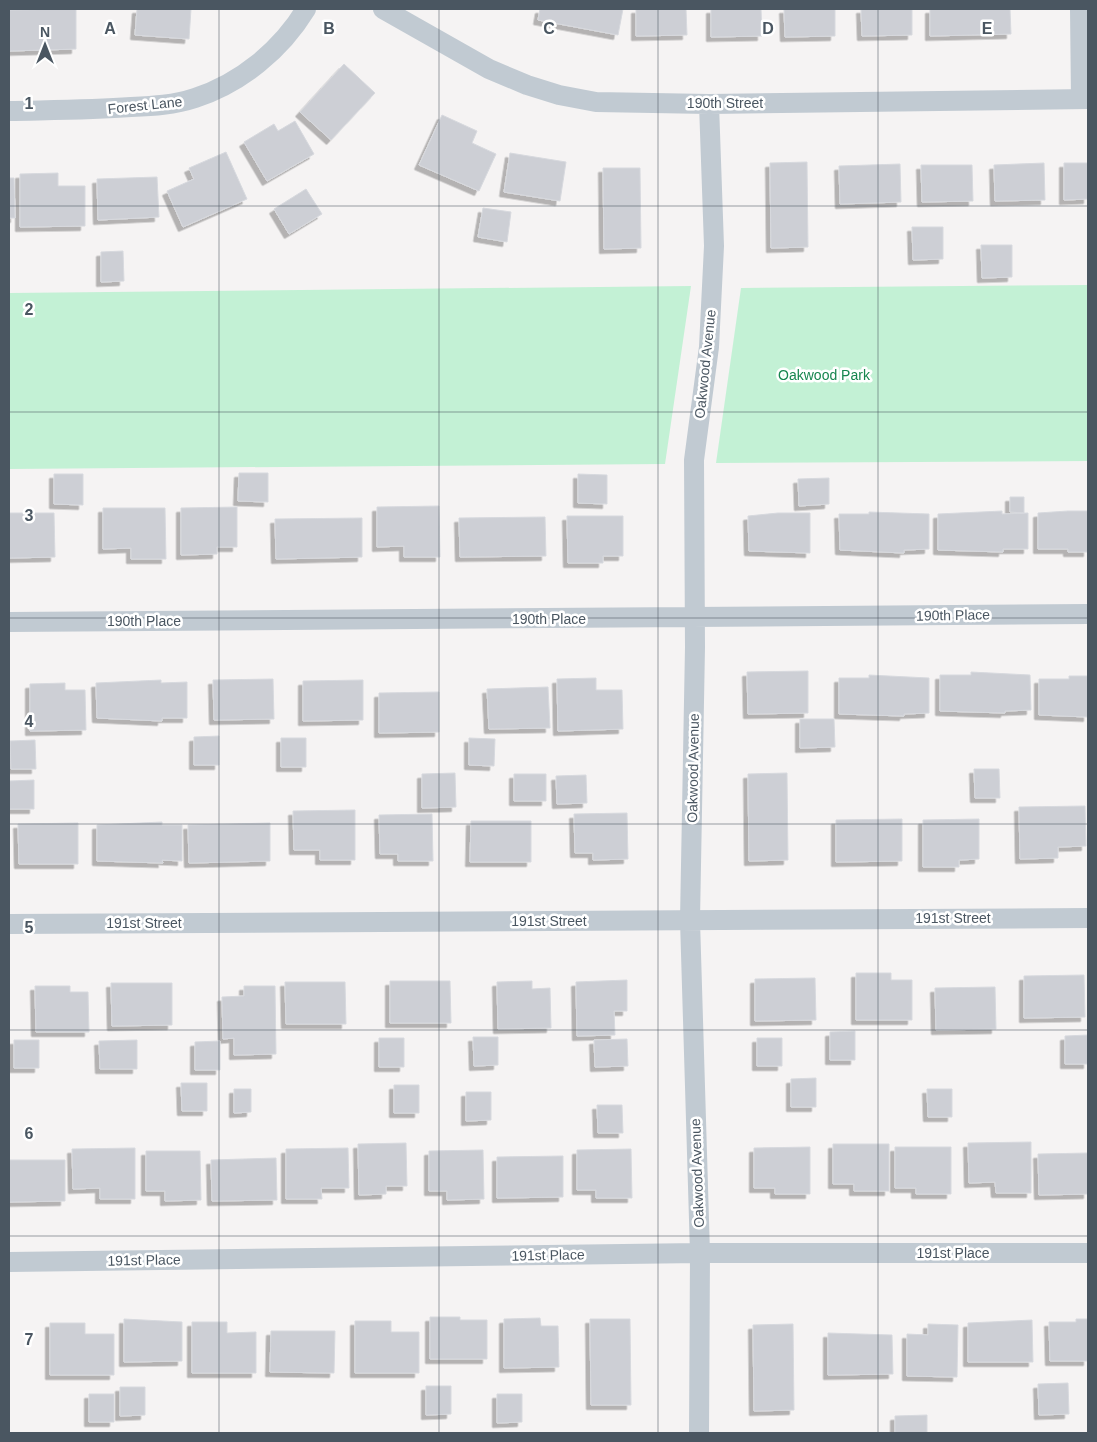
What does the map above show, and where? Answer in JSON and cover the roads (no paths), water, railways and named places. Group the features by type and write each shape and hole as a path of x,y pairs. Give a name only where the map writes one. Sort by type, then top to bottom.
{"street":[{"name":"Forest Lane","path":"9,111 169,105 196,98 230,82 270,54 297,23 306,9"},
{"name":"190th Street","path":"383,9 489,69 527,85 559,95 596,102 709,104 1085,99"},
{"path":"1080,9 1085,99"},
{"name":"Oakwood Avenue","path":"699,1433 700,1253 690,920 694,460 709,347 714,246 709,104"},
{"name":"190th Place","path":"9,622 1088,614"},
{"name":"191st Street","path":"9,924 1088,918"},
{"name":"191st Place","path":"9,1262 700,1253 1088,1253"}],"park label":[{"name":"Oakwood Park","path":"824,375"}]}
